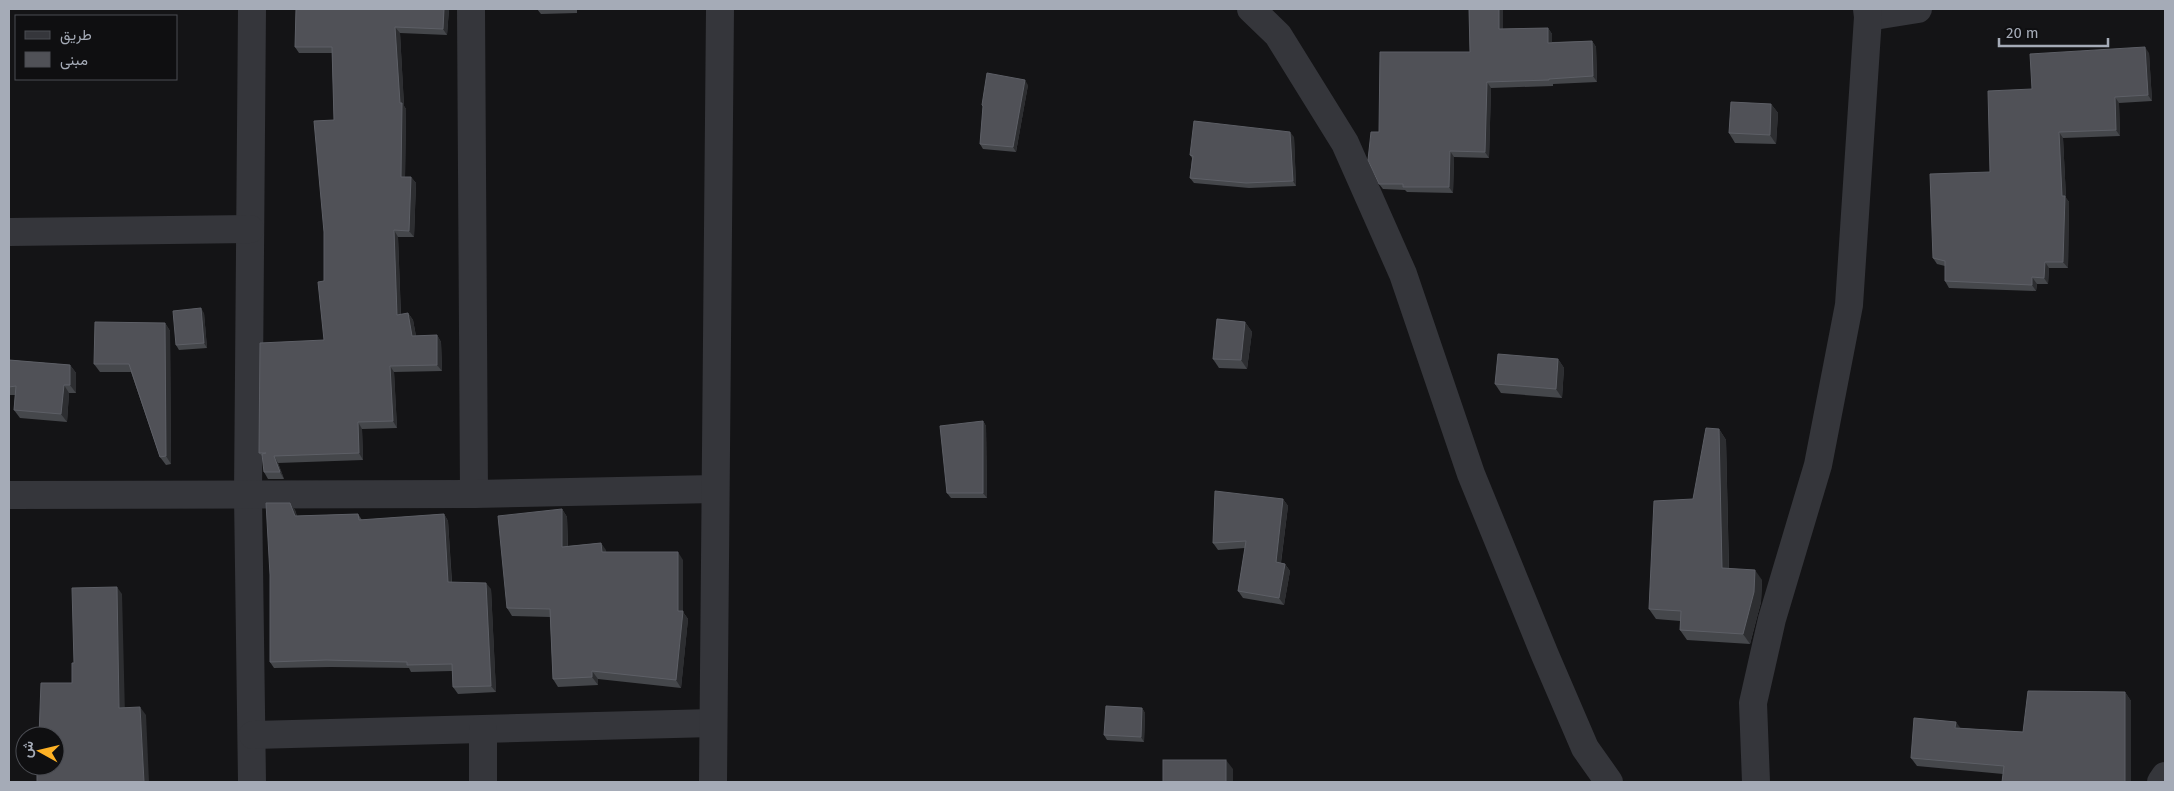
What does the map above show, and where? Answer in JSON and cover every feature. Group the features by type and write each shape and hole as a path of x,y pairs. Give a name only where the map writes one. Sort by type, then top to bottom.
{"street":[{"path":"252,9 248,495 253,735 252,782"},
{"path":"470,9 474,494"},
{"path":"713,782 720,9"},
{"path":"1251,9 1278,35 1345,143 1403,274 1471,474 1545,655 1585,748 1609,782"},
{"path":"1756,782 1753,703 1772,619 1818,466 1848,305 1867,13 1918,9"},
{"path":"9,232 250,229"},
{"path":"9,495 474,494 715,488"},
{"path":"253,735 713,723"},
{"path":"483,730 483,782"},
{"path":"2161,782 2165,776"}],"building":[{"path":"296,9 444,9 443,29 395,27 400,103 402,103 401,177 411,177 409,231 394,230 397,315 408,313 412,336 437,335 437,365 390,366 393,421 358,422 359,453 274,456 280,472 264,472 262,454 266,453 259,453 260,343 324,340 318,282 324,281 324,232 314,121 334,120 332,47 295,47"},
{"path":"1469,9 1499,9 1499,29 1548,28 1548,43 1592,41 1593,76 1549,80 1487,82 1485,152 1450,151 1449,187 1403,187 1403,184 1379,184 1368,160 1371,132 1379,132 1380,52 1470,52"},
{"path":"2145,47 2148,95 2115,97 2116,130 2059,132 2062,196 2065,196 2063,262 2045,262 2044,278 2032,277 2032,285 1945,281 1945,261 1933,258 1930,174 1990,172 1988,91 2032,89 2030,54"},
{"path":"987,73 1025,80 1013,147 980,144 982,105"},
{"path":"1731,102 1771,104 1770,135 1729,133"},
{"path":"1194,121 1290,132 1293,181 1246,183 1190,178 1193,156 1190,155"},
{"path":"201,308 204,343 176,345 173,311"},
{"path":"1217,319 1245,322 1241,360 1213,359"},
{"path":"95,322 165,323 166,456 160,457 129,364 94,364"},
{"path":"1498,354 1558,359 1556,389 1495,384"},
{"path":"9,360 70,365 70,385 64,385 61,414 14,410 16,386 9,387"},
{"path":"983,421 983,493 947,493 940,426"},
{"path":"1706,428 1719,429 1722,568 1755,570 1754,592 1743,634 1680,630 1681,611 1649,609 1654,501 1693,499"},
{"path":"1215,491 1283,499 1276,562 1285,564 1279,598 1238,591 1246,541 1213,543"},
{"path":"266,503 290,503 295,516 358,514 359,520 444,514 448,582 486,583 491,686 453,687 452,664 407,665 407,662 326,660 270,662 270,575"},
{"path":"562,509 562,547 601,543 602,552 678,552 678,611 683,611 676,680 592,671 592,677 553,679 550,609 507,608 498,516"},
{"path":"117,587 119,708 140,707 144,782 37,782 37,776 65,776 65,726 39,726 41,683 72,683 72,663 74,663 72,588"},
{"path":"2028,691 2125,692 2125,782 2002,782 2004,766 1911,758 1914,718 1956,722 1955,728 2023,732"},
{"path":"1106,706 1142,708 1141,737 1104,735"},
{"path":"1163,760 1226,760 1226,782 1163,782"}]}
